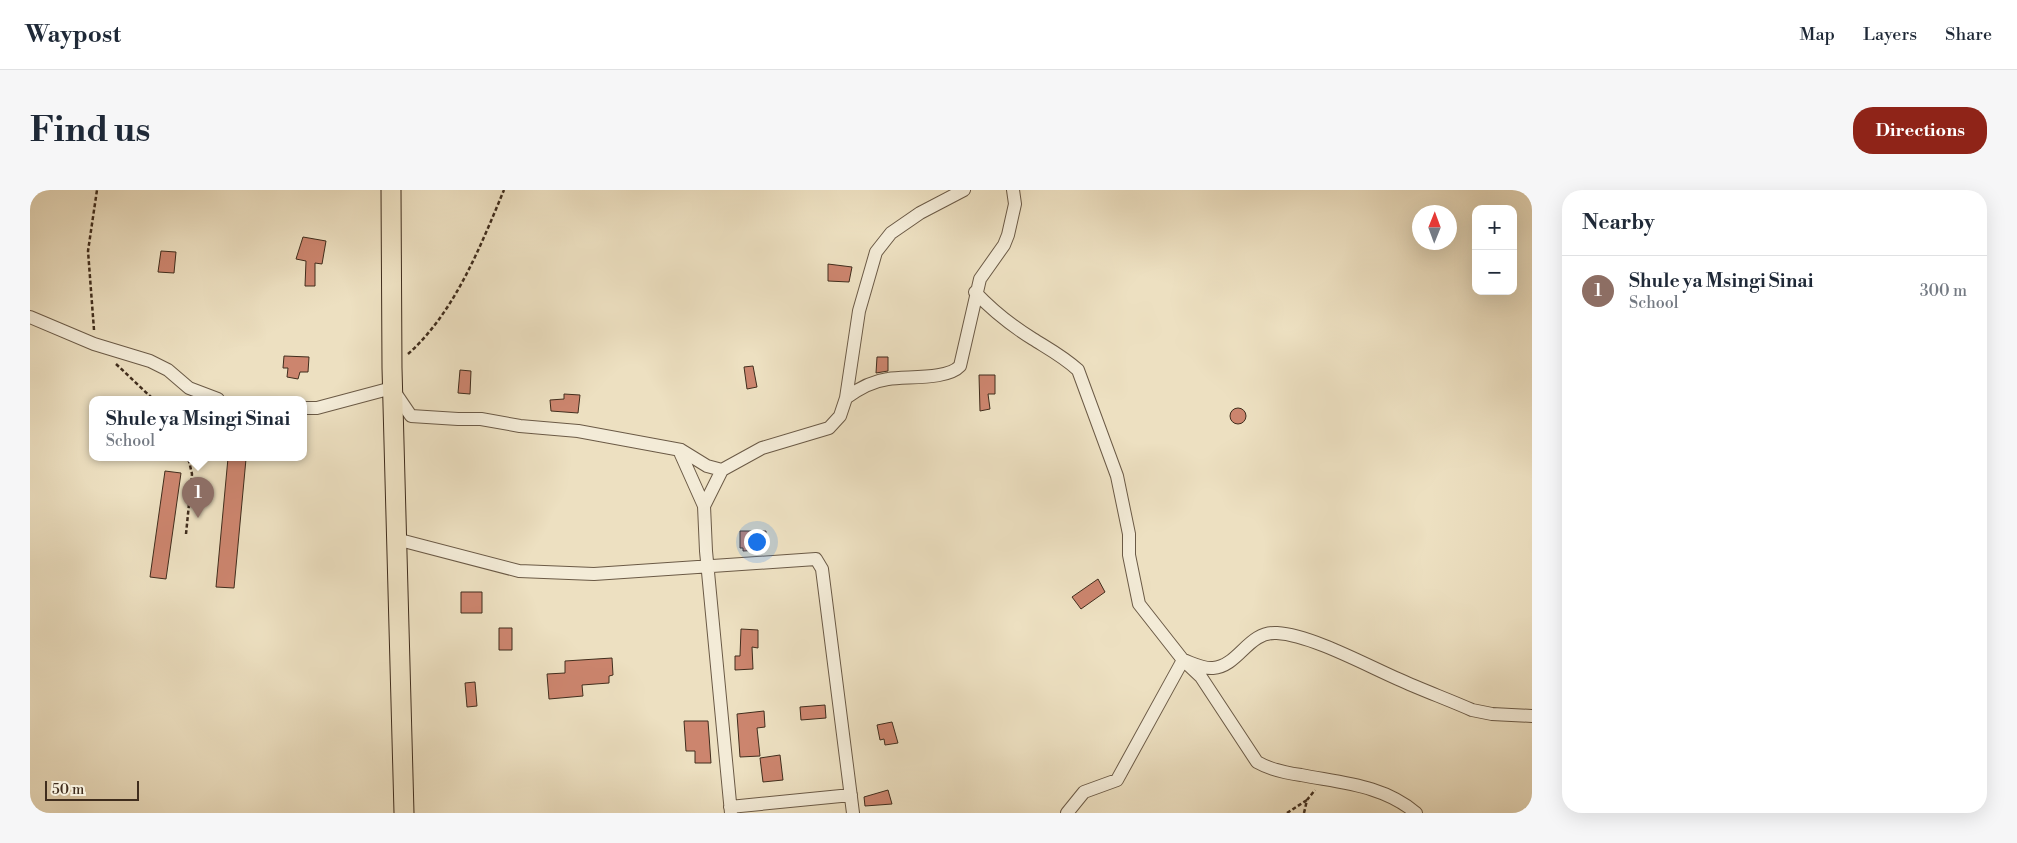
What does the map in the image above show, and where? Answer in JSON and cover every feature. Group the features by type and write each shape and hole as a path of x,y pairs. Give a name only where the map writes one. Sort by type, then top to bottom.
{"highway":[{"path":"391,190 392,388 404,813"}],"street":[{"path":"852,795 730,810 702,512 722,470 762,448 829,428 840,416 846,398 859,311 876,252 890,233 920,213 964,190"},
{"path":"846,398 862,388 886,379 949,374 955,371 961,360 975,292 980,279 1004,245 1008,235 1015,204 1013,190"},
{"path":"975,292 991,309 1032,339 1066,359 1078,370 1117,476 1129,534 1129,555 1139,604 1184,660 1201,677 1257,762 1273,769 1378,790 1394,796 1416,813"},
{"path":"30,317 94,344 150,361 168,370 189,388 210,396"},
{"path":"307,408 317,408 392,388 411,416 458,420 482,419 520,426 578,430 688,452 707,466 722,470"},
{"path":"679,450 704,506"},
{"path":"396,539 519,570 594,574 811,558 819,561 853,813"},
{"path":"1184,660 1212,668 1224,665 1252,640 1264,634 1291,635 1353,658 1472,710 1492,714 1532,716"},
{"path":"1067,813 1084,792 1117,780 1184,660"}],"path":[{"path":"94,344 88,251 96,190"},
{"path":"392,368 420,342 468,271 504,190"},
{"path":"114,362 149,396"},
{"path":"186,534 192,474 189,461"},
{"path":"1287,813 1306,800 1324,780"},
{"path":"1304,813 1306,800"}],"building":[{"path":"303,237 326,241 322,264 315,263 315,286 305,286 306,261 296,259"},
{"path":"161,251 176,252 174,273 158,272"},
{"path":"828,264 852,267 849,282 828,281"},
{"path":"284,356 309,357 308,372 300,372 298,379 287,377 288,368 283,368"},
{"path":"877,357 888,357 888,371 876,373"},
{"path":"753,366 757,387 747,389 744,367"},
{"path":"460,370 471,371 470,394 458,393"},
{"path":"979,375 995,375 995,394 988,394 990,409 980,411"},
{"path":"564,394 580,395 578,413 551,411 550,400 564,399"},
{"path":"1238,408 1246,416 1238,424 1230,416"},
{"path":"228,461 246,461 234,588 216,587"},
{"path":"165,471 181,473 166,579 150,577"},
{"path":"740,531 766,531 766,550 743,551 743,548 740,548"},
{"path":"1098,579 1105,592 1081,609 1072,597"},
{"path":"461,592 482,592 482,613 461,613"},
{"path":"499,628 512,628 512,650 499,650"},
{"path":"741,629 758,630 758,648 752,647 753,669 735,670 735,656 740,656"},
{"path":"612,658 613,675 609,676 609,683 582,685 583,696 549,699 547,674 565,673 565,661"},
{"path":"475,682 477,706 467,707 465,683"},
{"path":"825,705 826,718 801,720 800,707"},
{"path":"764,711 765,727 757,728 760,756 740,757 737,714"},
{"path":"684,721 708,721 711,763 695,763 695,751 686,751"},
{"path":"892,722 898,743 885,745 884,739 880,740 877,725"},
{"path":"780,755 783,780 763,782 760,758"},
{"path":"888,790 892,804 865,806 864,797"}],"place":[{"name":"Shule ya Msingi Sinai","path":"198,518"}]}
